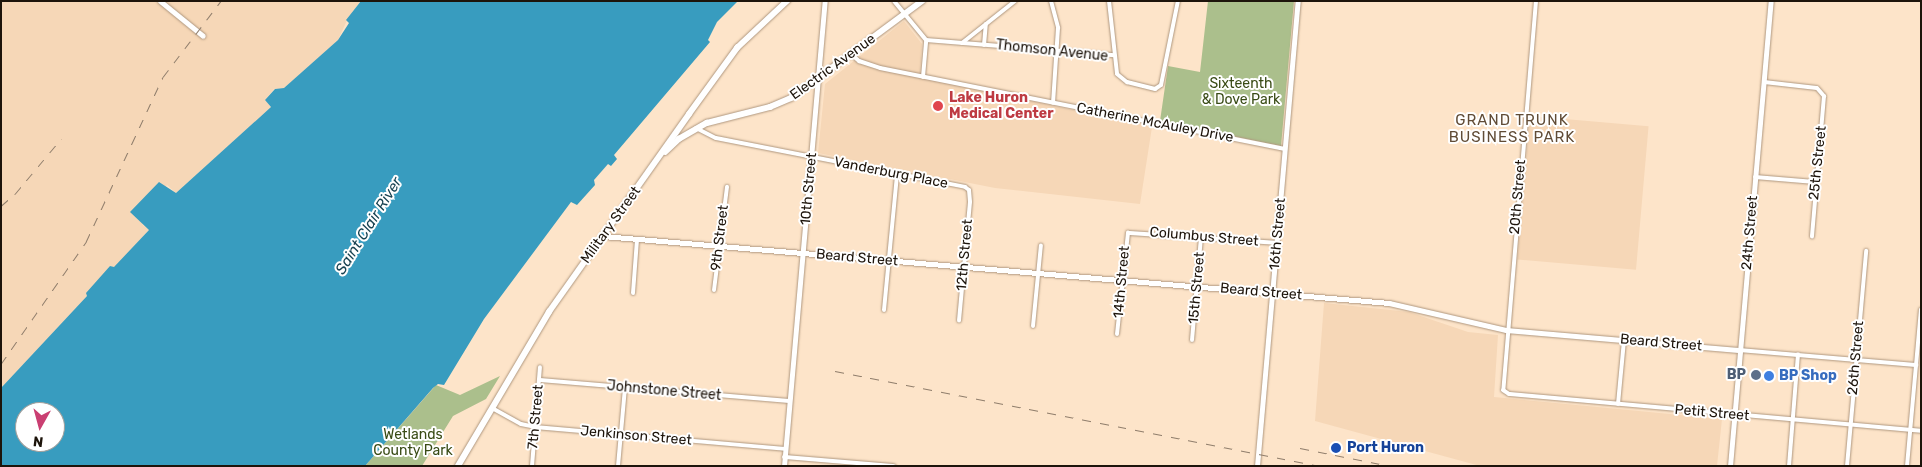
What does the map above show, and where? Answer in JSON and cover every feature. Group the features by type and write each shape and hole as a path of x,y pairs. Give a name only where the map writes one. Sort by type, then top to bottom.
{"main road":[{"name":"Military Street","path":"458,466 546,317 688,114 738,48 787,1"},
{"name":"Electric Avenue","path":"658,159 695,129 719,118 781,103 818,81 922,1"},
{"path":"688,114 688,120 695,129"}],"street":[{"path":"160,1 203,36"},
{"name":"10th Street","path":"784,466 825,1"},
{"path":"894,1 926,40 923,76"},
{"path":"962,43 1015,1"},
{"path":"1051,1 1057,19 1058,51 1054,103"},
{"path":"1109,1 1114,55"},
{"name":"Thomson Avenue","path":"926,40 1114,55 1115,69 1121,79 1150,88 1159,88 1178,1"},
{"name":"16th Street","path":"1258,466 1298,1"},
{"name":"20th Street","path":"1505,392 1501,383 1536,1"},
{"name":"24th Street","path":"1730,466 1732,414 1771,1"},
{"path":"984,45 986,24"},
{"name":"Catherine McAuley Drive","path":"851,54 865,64 1285,150"},
{"name":"25th Street","path":"1764,82 1822,91 1824,99 1815,182 1812,236"},
{"name":"Vanderburg Place","path":"695,129 709,137 969,190"},
{"path":"884,310 897,174"},
{"path":"1755,177 1815,182"},
{"name":"9th Street","path":"714,290 727,186"},
{"name":"12th Street","path":"959,320 969,190"},
{"name":"Columbus Street","path":"1131,232 1277,243"},
{"name":"14th Street","path":"1117,334 1126,235 1131,232"},
{"name":"Beard Street","path":"603,236 1273,292 1409,306 1470,324 1506,330 1916,365"},
{"name":"15th Street","path":"1192,340 1201,236"},
{"path":"633,293 638,240"},
{"path":"1033,326 1041,244"},
{"name":"26th Street","path":"1847,466 1866,251"},
{"path":"1907,466 1921,310"},
{"path":"1618,404 1624,340"},
{"path":"1790,466 1798,354"},
{"name":"7th Street","path":"532,466 540,368"},
{"name":"Johnstone Street","path":"540,380 789,401"},
{"path":"618,466 625,388"},
{"name":"Petit Street","path":"1505,392 1921,431"},
{"name":"Jenkinson Street","path":"492,408 520,424 535,427 785,449"},
{"path":"784,457 894,466"}],"shaded area":[{"path":"1,1 361,1 349,16 338,40 284,88 274,89 265,100 271,107 176,193 167,185 142,224 149,230 114,268 110,266 87,296 1,388"},
{"name":"Lake Huron Medical Center","path":"904,21 922,44 920,77 1152,127 1140,204 995,188 818,153 825,84"},
{"path":"1530,116 1649,126 1636,270 1517,259"},
{"path":"1324,303 1409,312 1468,332 1498,335 1494,397 1722,419 1717,466 1480,466 1315,421"}],"green space":[{"name":"Sixteenth & Dove Park","path":"1208,1 1294,1 1281,146 1160,121 1168,66 1200,72"},
{"name":"Wetlands County Park","path":"500,376 486,399 453,416 422,466 365,466 436,385 460,395"}],"water":[{"name":"Saint Clair River","path":"361,1 738,1 717,22 708,40 710,42 614,155 617,159 611,166 608,164 594,180 595,185 577,205 571,202 484,319 444,385 438,384 433,388 365,466 1,466 1,388 87,296 86,293 110,266 114,267 149,230 130,212 159,182 176,193 271,107 265,100 275,89 284,88 338,40 349,23 346,20"}],"railway":[{"path":"1,364 86,242 163,77 221,1"},
{"path":"1,206 15,194 61,139"},
{"path":"835,371 1320,466"},
{"path":"1300,448 1390,466"}],"place":[{"name":"Lake Huron Medical Center","path":"938,106"},
{"name":"BP","path":"1756,375"},
{"name":"BP Shop","path":"1769,376"},
{"name":"Port Huron","path":"1336,448"}],"district":[{"name":"GRAND TRUNK BUSINESS PARK","path":"1512,128"}]}
